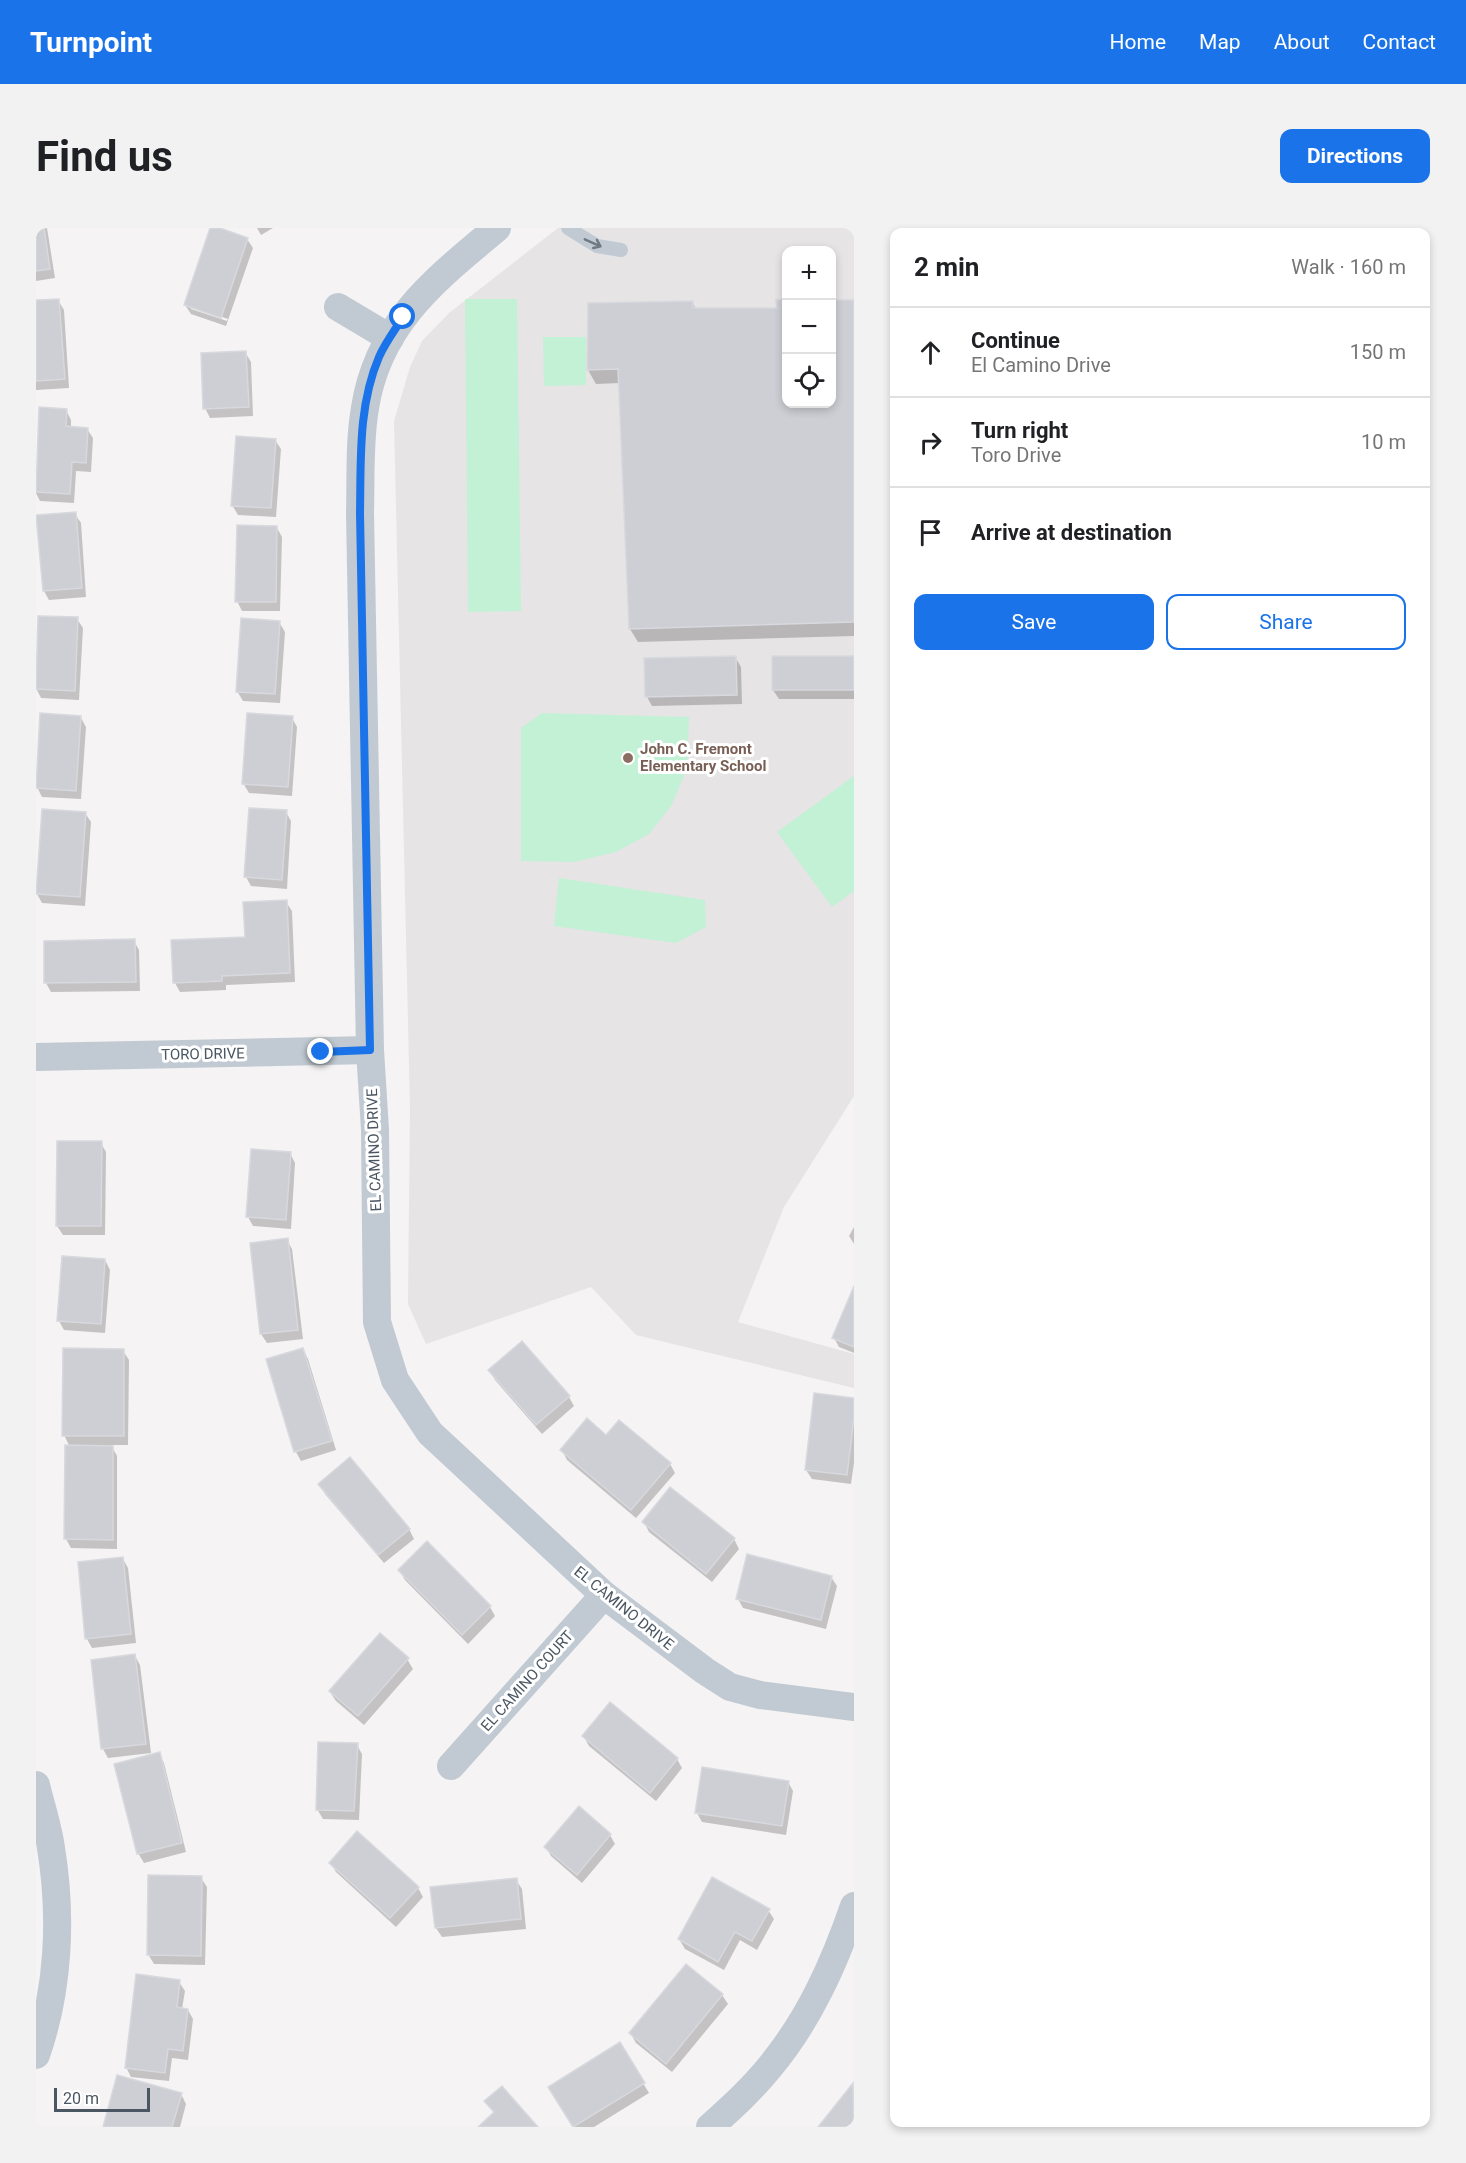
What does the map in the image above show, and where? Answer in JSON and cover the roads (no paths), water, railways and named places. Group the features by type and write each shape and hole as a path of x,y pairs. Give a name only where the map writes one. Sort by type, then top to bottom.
{"street":[{"name":"EL CAMINO DRIVE","path":"497,228 432,283 414,302 380,355 370,382 363,417 360,525 370,1050 375,1130 377,1322 396,1380 430,1433 604,1595 705,1671 730,1687 760,1695 854,1707"},
{"path":"338,307 390,338"},
{"name":"TORO DRIVE","path":"36,1058 370,1050"},
{"name":"EL CAMINO COURT","path":"451,1766 604,1595"},
{"path":"36,1785 51,1847 57,1897 57,1945 51,1994 36,2055"},
{"path":"710,2127 769,2068 796,2031 820,1990 839,1948 854,1906"}],"lane":[{"path":"568,228 597,246 621,250"}],"place":[{"name":"John C. Fremont Elementary School","path":"628,758"}]}
